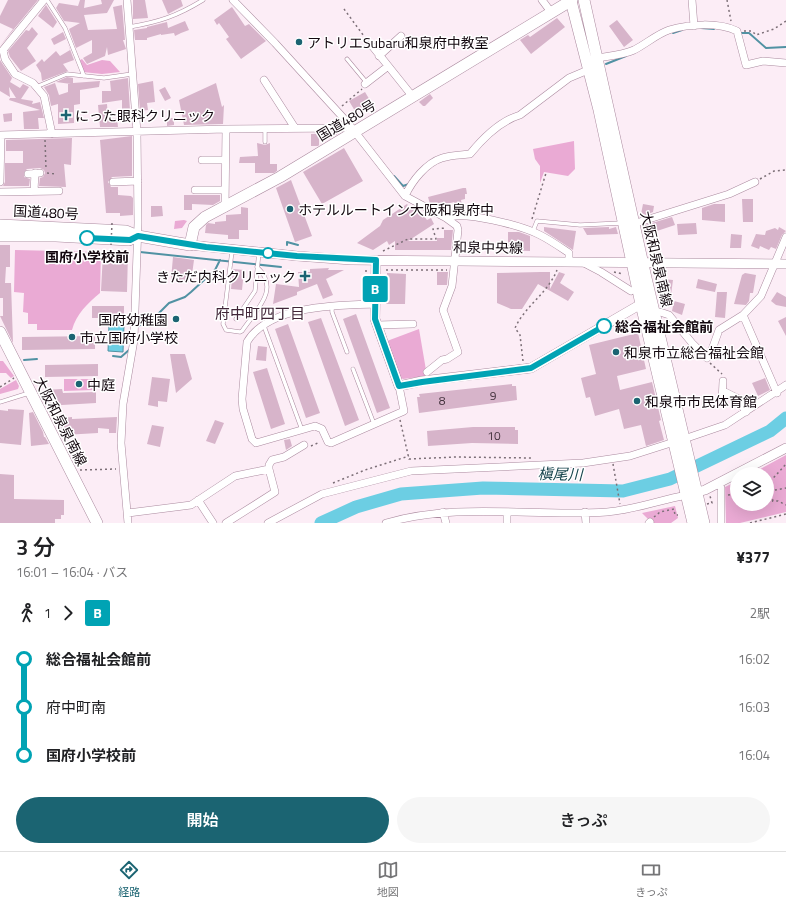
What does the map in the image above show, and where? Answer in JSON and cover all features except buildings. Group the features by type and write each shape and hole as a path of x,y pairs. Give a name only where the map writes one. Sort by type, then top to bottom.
{"main road":[{"name":"国道480号","path":"0,225 126,231 138,236 190,245 194,227 200,221 225,208 352,129 414,97 572,0"},
{"name":"大阪和泉泉南線","path":"572,0 588,70 637,263 654,313 679,442"},
{"name":"大阪和泉泉南線","path":"584,0 597,58 628,223"},
{"name":"国道480号","path":"0,236 56,236 130,240 138,236"},
{"name":"大阪和泉泉南線","path":"637,263 641,304 679,442 691,492 704,523"},
{"name":"大阪和泉泉南線","path":"0,332 97,523"},
{"name":"大阪和泉泉南線","path":"691,492 693,523"}],"street":[{"path":"45,0 1,51 15,74 33,83 44,96 52,134"},
{"path":"128,0 137,132 138,181 138,236 134,340 123,404 122,465 128,523"},
{"path":"233,0 275,43 352,129 406,196 457,226 458,230 452,286 443,310 458,352 448,359 442,360 427,372"},
{"path":"542,0 551,12"},
{"path":"692,0 694,26"},
{"path":"597,58 628,52 669,30 694,26 729,27 737,33 746,65 763,61 786,63"},
{"path":"379,56 401,36"},
{"path":"373,48 387,67 414,97"},
{"path":"366,84 387,67"},
{"path":"406,196 421,173 433,162 443,158 470,154 485,136 520,114 569,78 588,70"},
{"path":"264,80 295,128"},
{"path":"0,182 1,135 137,132 226,128 265,130 295,128 352,129"},
{"path":"225,208 226,128"},
{"path":"202,160 225,160"},
{"path":"34,174 34,191"},
{"path":"113,182 138,181"},
{"path":"628,223 729,194 755,182"},
{"path":"195,190 225,190"},
{"path":"0,192 60,191"},
{"path":"449,220 452,215 476,217 534,229 569,253 566,266"},
{"path":"654,313 660,312 669,315 692,343 707,358 710,355 719,330 743,315 761,296 786,237"},
{"name":"和泉中央線","path":"190,245 297,256 454,265 566,266 582,262 786,264"},
{"path":"370,304 294,311 263,325 250,338 247,350 242,399 243,409 252,439 256,443 315,426 322,429 328,442 332,443 404,411 399,386 370,304 376,260"},
{"path":"582,262 631,291"},
{"path":"399,386 531,368 641,304"},
{"path":"743,315 777,393"},
{"path":"377,325 413,324"},
{"path":"722,402 724,381"},
{"path":"268,523 322,494 411,471 583,463 630,456 679,442 725,425 777,393 786,385"},
{"path":"723,391 738,398 746,412"},
{"path":"226,523 275,492 269,465 272,460 284,457 299,446"},
{"path":"386,523 405,518 443,512 608,512 718,484 786,448"},
{"path":"128,513 191,505 235,476 269,469"},
{"path":"718,484 720,488 721,523"},
{"path":"198,500 213,523"},
{"path":"443,512 446,523"},
{"path":"507,512 507,523"},
{"path":"586,512 586,523"}],"lane":[{"path":"45,0 65,28 84,76"},
{"path":"129,27 157,22 189,9 203,0"},
{"path":"347,58 366,84"},
{"path":"36,87 67,74 104,78 132,74"},
{"path":"265,130 265,142"},
{"path":"534,229 536,221 580,225 628,223"},
{"path":"232,249 223,324 226,330 242,331 267,293 266,277 257,265"},
{"path":"236,319 255,291 259,252"},
{"path":"332,307 347,352"},
{"path":"263,325 266,328 302,430"},
{"path":"337,343 343,341"},
{"path":"353,369 374,425"},
{"path":"350,378 355,375"},
{"path":"0,402 30,392"}],"path":[{"path":"727,0 732,25 737,33 747,30 756,35 774,29 786,21"},
{"path":"344,9 373,48"},
{"path":"336,111 366,84"},
{"path":"44,137 46,173 55,174"},
{"path":"755,182 774,171 786,170"},
{"path":"534,229 532,216 546,173"},
{"path":"383,251 408,240 436,239 433,229 447,227 449,220"},
{"path":"111,244 112,223"},
{"path":"386,270 454,265"},
{"path":"549,270 557,270 566,266"},
{"path":"366,270 370,304"},
{"path":"520,361 523,361 523,346 520,335 515,328 520,316 541,294 557,270"},
{"path":"601,272 618,272 623,274"},
{"path":"707,358 709,362 724,376 724,381"},
{"path":"0,387 10,381"},
{"path":"398,414 409,459 456,457 535,458"},
{"path":"299,446 306,449 326,438"},
{"path":"329,485 365,470 409,456"},
{"path":"612,459 621,506"},
{"path":"774,478 786,464"},
{"path":"70,470 116,469 122,465"},
{"path":"774,490 786,488"},
{"path":"705,505 712,503 710,496"},
{"path":"774,501 778,500 786,505"},
{"path":"650,522 660,512 674,509 675,515 678,515"},
{"path":"750,523 786,514"}],"shaded area":[{"path":"82,59 87,65 102,60 110,61 120,72 102,74 83,72 80,60"},
{"path":"574,141 575,169 568,176 544,172 540,183 540,166 535,159 533,149"},
{"path":"175,221 187,221 182,228 174,229"},
{"path":"15,250 101,252 100,293 79,314 72,330 37,330 37,324 28,324 28,313 23,312 24,293 14,292"},
{"path":"419,329 427,376 403,379 399,377 387,341"},
{"path":"0,361 3,361 14,376 11,378 6,373 0,373"},
{"name":"中庭","path":"64,379 94,379 94,390 64,391"},
{"path":"16,380 19,386 18,389 0,394 0,389"},
{"path":"786,455 786,512 740,523 726,523 725,487 730,484 730,511 774,511 774,467 764,467"},
{"path":"675,506 678,518 671,523 652,523 642,513"}],"water":[{"path":"109,325 124,325 123,352 108,351"}],"waterway":[{"path":"701,28 714,29"},
{"path":"673,33 682,30"},
{"path":"740,33 749,33 766,48 786,47"},
{"path":"606,64 626,56"},
{"path":"394,176 403,186 409,184"},
{"path":"287,245 287,242 298,245"},
{"path":"140,252 281,267"},
{"path":"137,327 158,314 169,303 185,297 215,270 220,260"},
{"path":"113,356 121,357 129,350"},
{"path":"24,360 37,359"},
{"name":"槇尾川","path":"321,523 356,507 401,494 483,488 623,491 670,479 770,431 786,418"}],"bus line":[{"name":"B","path":"87,238 130,240 138,236 206,247 297,256 351,260 376,260 375,319 399,386 402,384 531,368 604,326"}],"place":[{"name":"アトリエSubaru和泉府中教室","path":"299,42"},
{"name":"にった眼科クリニック","path":"66,115"},
{"name":"ホテルルートイン大阪和泉府中","path":"290,209"},
{"name":"国府小学校前","path":"87,238"},
{"name":"きただ内科クリニック","path":"305,276"},
{"name":"国府幼稚園","path":"176,319"},
{"name":"総合福祉会館前","path":"604,326"},
{"name":"市立国府小学校","path":"72,337"},
{"name":"和泉市立総合福祉会館","path":"616,352"},
{"name":"中庭","path":"79,384"},
{"name":"和泉市市民体育館","path":"637,401"}],"district":[{"name":"府中町四丁目","path":"260,313"}]}
